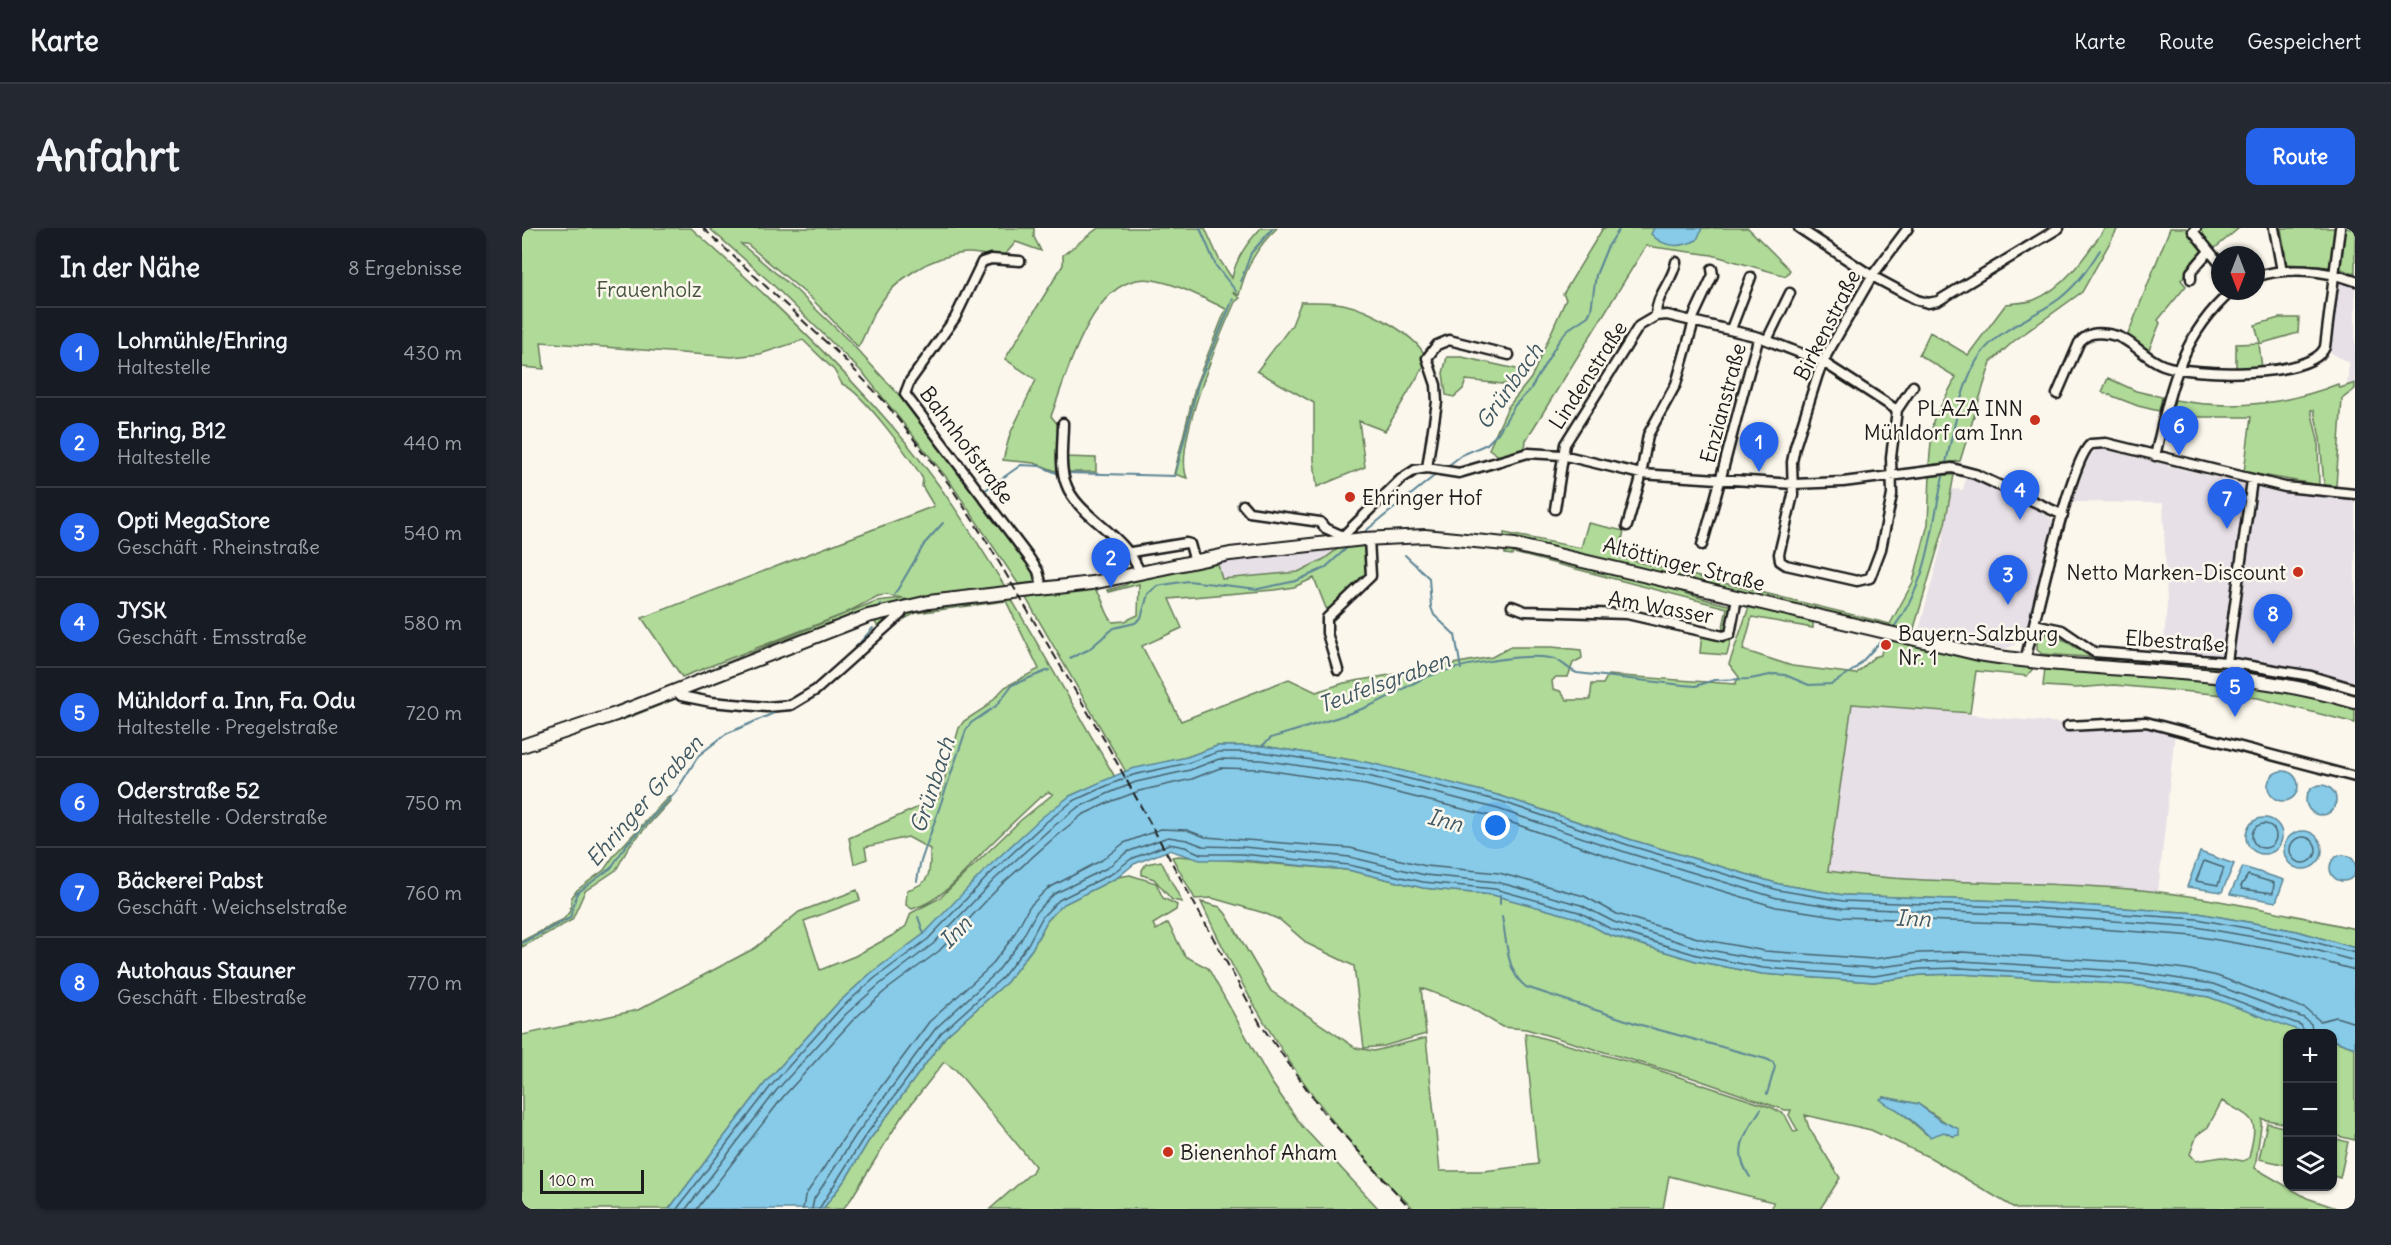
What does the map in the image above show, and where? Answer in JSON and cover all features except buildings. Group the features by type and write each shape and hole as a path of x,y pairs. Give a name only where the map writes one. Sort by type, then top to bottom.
{"main road":[{"name":"Altöttinger Straße","path":"522,746 594,723 849,623 905,606 1043,590 1230,554 1344,539 1425,536 1496,541 1934,645 2025,661 2257,681 2355,702"}],"street":[{"path":"1799,228 1872,276 1917,300 1933,303 2059,228"},
{"name":"Birkenstraße","path":"1893,476 1892,495 1881,549 1872,576 1864,581 1786,565 1780,561 1794,484 1792,462 1795,447 1823,363 1872,276 1908,228"},
{"path":"2274,228 2282,271"},
{"path":"2057,394 2079,343 2094,333 2125,339 2157,363 2177,369 2219,372 2274,370 2320,356 2325,347 2340,228"},
{"path":"2193,229 2211,253"},
{"path":"2191,279 2191,272 2209,251"},
{"name":"Bahnhofstraße","path":"1020,261 991,259 982,262 956,318 910,381 905,394 1030,559 1038,571 1043,590"},
{"path":"1656,316 1655,306 1674,271 1676,262"},
{"path":"1627,526 1641,474 1648,435 1676,384 1693,321 1713,275 1712,269"},
{"path":"2265,275 2282,271 2335,275 2355,281"},
{"path":"1731,329 1751,277"},
{"name":"Enzianstraße","path":"1702,545 1722,479 1737,408 1763,338 1790,293"},
{"path":"2155,456 2177,369 2192,336 2223,300"},
{"name":"Lindenstraße","path":"1555,510 1565,444 1632,336 1646,320 1656,316 1693,321 1763,338 1823,363 1897,410"},
{"path":"1431,469 1437,402 1436,385 1427,357 1430,351 1444,341 1454,340 1509,355"},
{"path":"1893,476 1891,457 1897,410 1913,386"},
{"path":"1063,423 1065,483 1077,501 1131,552 1140,573"},
{"path":"2025,661 2063,514 2080,459 2086,447 2091,444 2106,443 2252,480 2303,490 2355,494"},
{"path":"1243,505 1249,512 1320,522 1325,528 1344,539 1401,479 1415,470 1462,472 1528,453 1562,455 1641,474 1794,484 1843,482 1944,469 1976,474 2063,514"},
{"path":"2226,662 2252,480"},
{"path":"1338,670 1327,633 1327,618 1371,576 1367,539"},
{"path":"1131,552 1186,543 1190,544 1193,555"},
{"name":"Am Wasser","path":"1512,606 1525,611 1627,614 1727,636 1732,625 1737,598"},
{"path":"676,691 689,698 739,705 774,707 797,703 831,678 901,614 905,606"},
{"name":"Elbestraße","path":"2034,624 2070,634 2094,652 2226,662 2311,676 2355,689"},
{"path":"2068,726 2146,722 2355,777"}],"shaded area":[{"path":"2339,281 2355,286 2355,383 2347,385 2349,363 2330,352"},
{"path":"2098,448 2251,486 2355,500 2355,685 2270,664 2163,653 2167,603 2163,503 2072,502 2089,456"},
{"path":"1966,477 2044,511 2053,521 2053,530 2027,625 2014,645 2005,649 1919,630 1943,540 1952,489 1963,490"},
{"path":"1343,545 1324,559 1298,572 1221,579 1217,561"},
{"path":"1852,704 1911,707 2063,723 2138,717 2161,719 2159,729 2175,732 2158,892 2018,883 1881,879 1828,871"}],"green space":[{"name":"Frauenholz","path":"522,228 691,228 795,324 892,426 967,526 1007,590 908,602 904,599 901,603 683,683 686,679 876,601 902,598 878,596 844,614 682,677 642,618 934,506 922,486 923,479 886,427 851,389 842,384 834,370 803,340 760,354 732,357 541,342 544,369 522,367"},
{"path":"709,228 1034,228 1034,237 1041,251 1016,242 1002,258 966,253 939,259 914,271 893,288 884,299 873,315 858,347 811,298 747,244 741,244 796,290 849,341 899,395 916,418 927,427 1036,575 1036,582 1019,585 950,482 864,374 769,281"},
{"path":"1098,228 1205,228 1219,259 1232,278 1239,257 1261,228 1277,228 1253,258 1239,295 1232,292 1240,298 1235,302 1219,339 1192,417 1184,463 1187,478 1174,474 1196,384 1226,309 1181,288 1153,280 1132,281 1114,291 1099,307 1075,351 1051,416 1060,427 1065,457 1096,458 1096,472 1059,472 1034,463 1003,460 1010,434 1036,380 1005,359 1063,265 1063,255"},
{"path":"1603,228 1748,228 1790,270 1786,276 1712,255 1646,246 1526,440 1525,449 1499,456 1489,449 1508,407 1531,378 1566,299 1563,294"},
{"path":"2105,228 2118,228 2082,292 2014,341 1991,362 1960,461 1929,465 1933,421 1956,377 1919,355 1930,332 1968,355 2006,304 2034,300 2056,287 2091,249"},
{"path":"2170,228 2186,228 2205,249 2181,280 2186,286 2158,320 2160,323 2148,352 2127,337"},
{"path":"2200,228 2239,228 2218,246 2211,246 2197,230"},
{"path":"2281,228 2337,228 2331,267 2287,264"},
{"path":"2344,228 2355,228 2355,274 2338,268"},
{"path":"1301,302 1343,304 1379,318 1415,342 1427,361 1385,431 1359,421 1365,467 1317,487 1314,460 1314,403 1257,371 1292,325"},
{"path":"2279,318 2299,318 2298,333 2259,344 2262,368 2236,369 2236,344 2260,343 2255,325"},
{"path":"1447,357 1462,357 1516,369 1519,377 1516,383 1511,385 1466,380 1463,389 1454,397 1446,395 1443,373"},
{"path":"2108,378 2136,391 2162,397 2159,411 2138,406 2102,392"},
{"path":"2355,383 2355,389 2342,399 2336,486 2324,485 2320,438 2314,410 2311,410 2318,440 2319,485 2244,472 2251,417 2197,417 2172,413 2175,400 2217,405 2258,404 2298,397 2338,384 2340,388"},
{"path":"1930,475 1954,475 1945,524 1912,635 1504,538 1504,533 1581,548 1588,523 1624,531 1618,557 1890,624 1913,582 1928,524"},
{"path":"1365,544 1367,568 1362,582 1331,609 1326,608 1314,578 1294,587 1274,590 1169,599 1182,628 1142,646 1181,721 1289,679 1316,692 1344,683 1492,657 1510,647 1581,650 1582,658 1573,663 1568,677 1556,677 1552,681 1553,689 1560,691 1567,700 1590,700 1592,684 1603,684 1608,675 1735,684 1739,677 1729,664 1749,607 1813,622 1813,628 1752,617 1743,650 1792,666 1856,674 1874,657 1881,655 1884,637 1977,658 2034,667 2027,676 1976,671 1970,713 1852,704 1828,871 1911,879 2076,885 2184,895 2355,929 2355,948 2297,931 2198,913 2032,902 1843,895 1779,884 1632,840 1501,796 1370,763 1263,746 1217,746 1187,757 1126,772 1026,598 1095,589 1113,622 1125,621 1138,615 1139,584 1109,592 1108,590 1126,585 1130,581 1217,561 1222,579 1298,572 1324,559 1343,545"},
{"path":"1504,547 1656,582 1700,598 1728,605 1730,603 1732,605 1727,630 1722,632 1727,608 1514,553 1505,554"},
{"path":"1006,598 1012,600 1115,777 1070,796 924,934 871,973 837,1004 766,1082 669,1209 522,1209 522,1035 638,1010 755,948 799,912 857,890 860,900 804,921 820,970 855,956 906,926 911,913 940,898 1021,820 1053,794 1048,792 1037,800 946,890 936,898 912,909 906,905 907,890 921,884 928,876 930,849 908,837 865,847 867,859 854,864 849,838 939,798 959,728 964,721 986,707 1005,687 1039,669 1006,601 916,613 894,624 908,610"},
{"path":"899,611 879,628 874,621 630,717 522,753 522,750"},
{"path":"1702,633 1731,639 1727,655 1700,653"},
{"path":"2046,634 2059,637 2091,657 2231,668 2284,676 2355,693 2355,697 2087,657 2042,654 2037,650 2037,640"},
{"path":"2045,668 2201,679 2279,690 2355,707 2355,723 2258,698 2114,685 2076,688 2043,686"},
{"path":"669,796 671,800 630,845 616,870 585,891 572,920 522,947 522,941 564,919 570,911 572,897 577,890 604,870 615,854"},
{"path":"1172,857 1348,870 1423,888 1493,895 1578,918 1609,935 1696,961 1762,974 1874,982 1921,975 1961,974 2134,985 2209,997 2297,1029 2283,1029 2283,1123 2262,1119 2255,1168 2283,1184 2283,1191 2295,1191 2307,1198 2339,1209 2016,1209 1931,1158 1871,1130 1805,1115 1809,1128 1840,1178 1820,1209 1772,1209 1773,1202 1669,1176 1663,1209 1414,1209 1349,1141 1292,1066 1243,986 1201,902 1220,907 1226,914 1271,991 1356,1048 1374,1051 1426,1038 1440,1171 1484,1171 1538,1164 1525,1033 1655,1069 1773,1108 1785,1115 1794,1132 1798,1131 1789,1115 1791,1110 1785,1110 1693,1078 1526,1029 1502,1027 1466,1005 1421,988 1426,1034 1384,1046 1364,1048 1354,966 1308,944 1280,920 1264,913 1212,898 1195,899","holes":["1884,1097 1918,1104 1945,1122 1953,1136 1944,1132 1926,1134","2222,1101 2248,1117 2254,1127 2249,1158 2243,1161 2222,1157 2196,1161 2190,1154 2197,1135 2208,1127"]},
{"path":"1161,861 1182,902 1172,900 1154,879 1142,875 1146,864"},
{"path":"1130,875 1156,883 1163,898 1177,905 1176,910 1153,924 1156,930 1168,923 1185,956 1208,968 1272,1083 1302,1126 1379,1209 990,1209 1032,1172 1035,1166 956,1070 944,1062 902,1116 843,1209 823,1209 847,1177 868,1142 946,1036 1007,982 1032,949 1047,921 1062,905 1118,877"},
{"path":"2337,1042 2355,1048 2355,1140 2337,1136"},
{"path":"2267,1123 2283,1127 2283,1164 2259,1159"},
{"path":"2337,1139 2348,1142 2340,1178 2337,1177"}],"water":[{"path":"1654,228 1702,228 1697,240 1673,245 1656,239 1651,234"},
{"name":"Inn","path":"1217,746 1263,746 1370,763 1501,796 1632,840 1779,884 1843,895 2032,902 2198,913 2297,931 2355,948 2355,1048 2337,1041 2337,1029 2295,1029 2209,997 2134,985 1961,974 1921,975 1874,982 1762,974 1696,961 1609,935 1577,918 1493,895 1423,888 1348,870 1242,860 1200,860 1169,850 1134,864 1118,877 1062,905 1047,921 1032,949 1007,982 946,1036 868,1142 847,1177 823,1209 669,1209 766,1082 837,1004 871,973 924,934 985,870 1041,818 1070,796 1131,769 1187,757"},
{"path":"2283,771 2289,772 2297,780 2297,792 2289,800 2283,801 2277,800 2269,792 2268,786 2269,780 2277,772"},
{"path":"2321,785 2332,789 2336,800 2332,811 2321,815 2310,811 2306,800 2310,789"},
{"path":"2264,818 2277,823 2282,836 2277,849 2264,854 2251,849 2246,836 2251,823"},
{"path":"2303,831 2316,837 2322,850 2316,863 2303,869 2290,863 2284,850 2290,837"},
{"path":"2200,852 2234,864 2222,892 2187,887"},
{"path":"2343,855 2352,859 2356,868 2352,877 2343,881 2334,877 2330,868 2334,859"},
{"path":"2243,867 2284,880 2276,902 2230,894"},
{"path":"1884,1097 1918,1104 1938,1119 1959,1129 1959,1135 1953,1136 1944,1132 1930,1137 1905,1115 1885,1104 1880,1099"}],"waterway":[{"path":"1200,228 1216,266 1236,291"},
{"name":"Ehringer Graben","path":"1241,281 1251,253 1273,228"},
{"name":"Grünbach","path":"1445,468 1462,455 1487,444 1498,433 1515,405 1530,390 1567,330 1588,316 1596,275 1607,248 1620,228"},
{"name":"Teufelsgraben","path":"1945,467 1963,393 1981,354 1998,337 2065,294 2082,276 2100,250"},
{"name":"Ehringer Graben","path":"1067,473 1175,476 1198,384 1233,299"},
{"name":"Ehringer Graben","path":"984,491 1021,465 1040,466 1059,474"},
{"name":"Teufelsgraben","path":"1892,630 1905,611 1922,573 1944,472"},
{"name":"Grünbach","path":"1363,533 1438,473"},
{"name":"Ehringer Graben","path":"895,594 925,543 943,523"},
{"name":"Grünbach","path":"1070,658 1088,650 1114,628 1135,623 1141,618 1148,594 1157,586 1188,581 1258,589 1296,581 1325,568 1350,545"},
{"path":"1405,555 1429,578 1431,607 1434,615 1455,635 1461,669"},
{"name":"Ehringer Graben","path":"847,657 873,628"},
{"name":"Teufelsgraben","path":"1262,746 1271,738 1367,707 1424,678 1486,662 1521,657 1550,658 1577,673 1696,686 1714,680 1750,679 1775,674 1785,675 1809,685 1832,684 1855,669 1882,640"},
{"name":"Grünbach","path":"917,881 920,864 966,730 971,723 996,706 1012,685 1049,670"},
{"name":"Ehringer Graben","path":"522,943 570,918 577,893 611,868 627,844 675,793 699,755 726,734 774,713"},
{"path":"1500,895 1500,904"},
{"name":"Grünbach","path":"918,917 924,934"},
{"path":"1502,917 1511,965 1519,981 1526,987 1641,1025 1773,1062 1775,1067 1767,1094"},
{"path":"1750,1177 1744,1168 1741,1150 1746,1134 1761,1109"}],"railway":[{"path":"703,228 842,357 883,400 949,484 987,542 1105,741 1261,1025 1324,1113 1411,1209"}],"place":[{"name":"PLAZA INN Mühldorf am Inn","path":"2035,420"},
{"name":"Oderstraße 52","path":"2179,456"},
{"name":"Lohmühle/Ehring","path":"1759,472"},
{"name":"Ehringer Hof","path":"1350,497"},
{"name":"JYSK","path":"2020,520"},
{"name":"Bäckerei Pabst","path":"2227,529"},
{"name":"Netto Marken-Discount","path":"2298,572"},
{"name":"Ehring, B12","path":"1111,588"},
{"name":"Opti MegaStore","path":"2008,605"},
{"name":"Autohaus Stauner","path":"2273,644"},
{"name":"Bayern-Salzburg Nr. 1","path":"1886,645"},
{"name":"Mühldorf a. Inn, Fa. Odu","path":"2235,717"},
{"name":"Bienenhof Aham","path":"1168,1152"}]}
